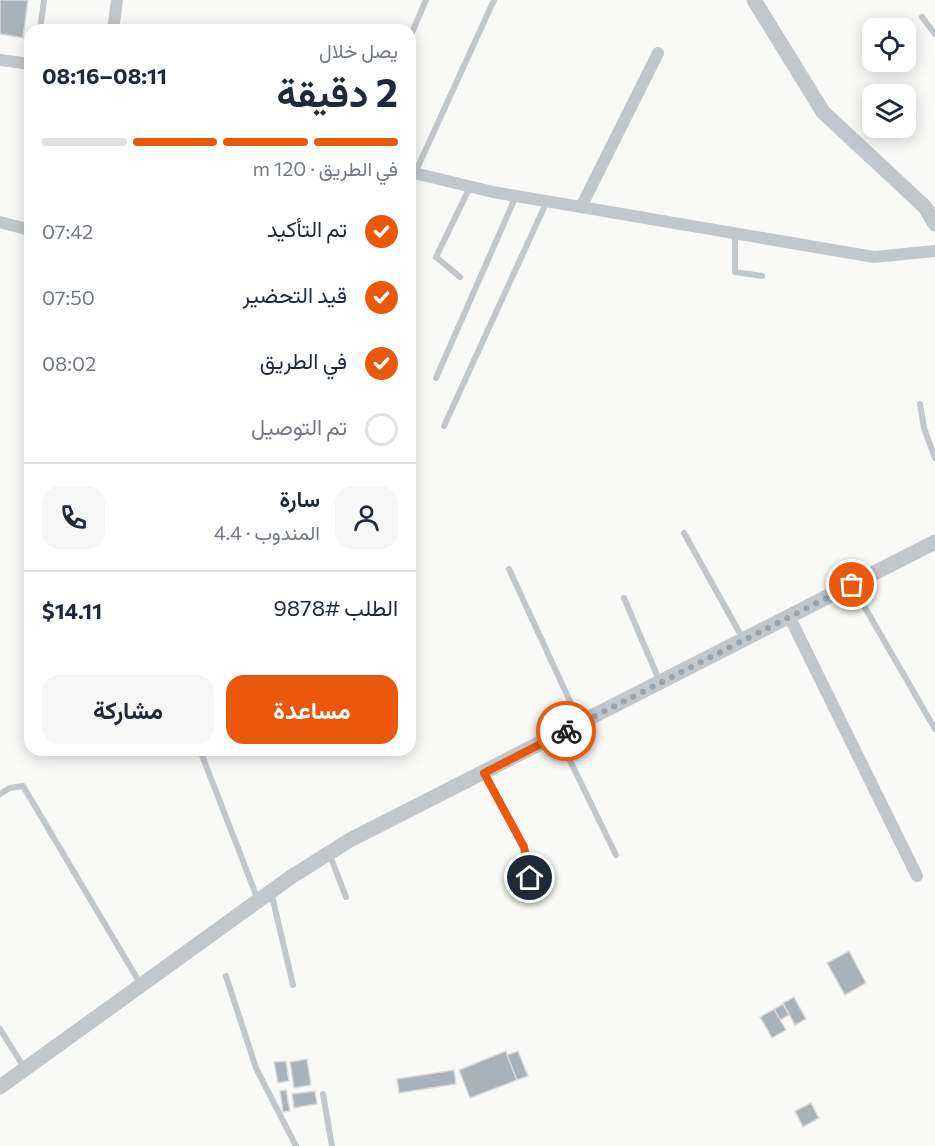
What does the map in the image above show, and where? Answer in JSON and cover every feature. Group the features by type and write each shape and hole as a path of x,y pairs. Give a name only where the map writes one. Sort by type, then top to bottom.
{"street":[{"path":"114,24 117,0"},
{"path":"754,0 823,112 926,207 935,224"},
{"path":"581,207 658,53"},
{"path":"0,60 24,63"},
{"path":"416,174 547,201 874,257 935,251"},
{"path":"0,222 24,228"},
{"path":"0,1087 265,896 329,853 935,542"},
{"path":"789,616 917,876"}],"lane":[{"path":"41,24 44,0"},
{"path":"416,24 426,0"},
{"path":"416,165 494,0"},
{"path":"922,17 935,34"},
{"path":"460,277 436,257 470,186"},
{"path":"436,378 516,195"},
{"path":"444,426 547,201"},
{"path":"735,233 735,272 762,276"},
{"path":"920,404 924,428 935,458"},
{"path":"684,533 744,640"},
{"path":"509,569 580,724"},
{"path":"852,585 935,729"},
{"path":"624,598 660,683"},
{"path":"558,735 616,855"},
{"path":"203,756 265,896 293,985"},
{"path":"484,773 524,847 530,878"},
{"path":"0,794 10,788 23,786 141,986"},
{"path":"329,853 346,897"},
{"path":"226,976 256,1068 296,1146"},
{"path":"0,1029 25,1069"},
{"path":"322,1094 332,1146"}],"building":[{"path":"0,0 28,0 23,38 0,34"},
{"path":"849,951 866,983 845,995 827,963"},
{"path":"794,997 806,1019 795,1025 783,1003"},
{"path":"783,1004 789,1015 780,1020 774,1009"},
{"path":"774,1009 786,1030 772,1038 760,1017"},
{"path":"506,1051 517,1080 470,1098 459,1070"},
{"path":"518,1051 528,1076 517,1080 507,1055"},
{"path":"307,1059 311,1085 294,1088 290,1062"},
{"path":"286,1061 289,1081 278,1083 274,1062"},
{"path":"454,1070 456,1084 399,1093 397,1079"},
{"path":"286,1090 290,1111 283,1112 280,1091"},
{"path":"315,1091 317,1104 294,1108 292,1094"},
{"path":"811,1103 819,1118 803,1127 795,1111"}],"way so far":[{"path":"566,731 852,585"}],"route":[{"path":"530,878 524,847 484,773 566,731"}]}
